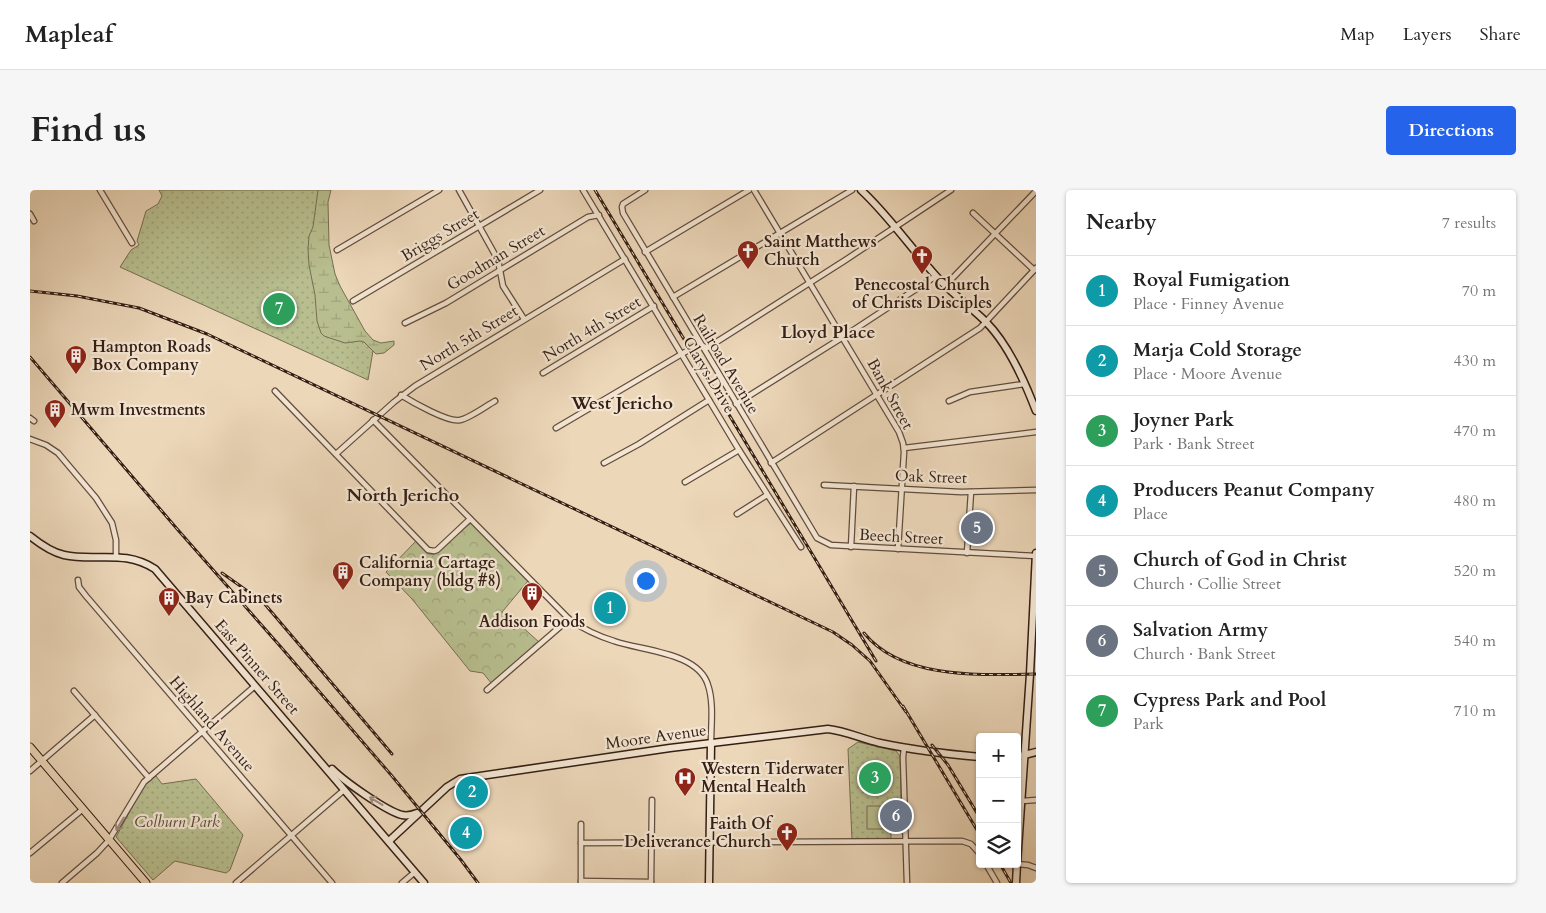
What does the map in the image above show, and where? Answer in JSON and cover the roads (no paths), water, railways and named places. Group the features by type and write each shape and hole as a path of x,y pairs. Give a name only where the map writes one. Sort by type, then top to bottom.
{"main road":[{"path":"861,190 896,226 945,286 986,322 1003,343 1036,411"},
{"name":"East Pinner Street","path":"30,536 50,550 64,555 126,558 141,561 161,574 424,883"},
{"path":"1020,823 1036,554"},
{"name":"Moore Avenue","path":"388,841 451,784 463,779 711,743 828,729 839,730 874,742 904,748 976,757"},
{"path":"297,734 338,776 371,798 398,814 408,815 421,812"},
{"path":"709,883 711,743"},
{"path":"30,747 146,883"},
{"path":"1021,756 1036,752"},
{"path":"1016,883 1017,868"}],"street":[{"path":"100,190 132,243"},
{"path":"337,250 438,190"},
{"path":"459,190 498,260 503,286 524,319"},
{"name":"Briggs Street","path":"353,301 540,190"},
{"name":"Clarys Drive","path":"583,190 739,450 801,547"},
{"name":"Railroad Avenue","path":"645,190 623,204 622,210 813,534 825,544"},
{"path":"646,252 749,190"},
{"name":"Bank Street","path":"754,190 899,432 904,448 898,549"},
{"path":"673,297 852,190"},
{"path":"556,428 697,346 701,345 707,348 951,190"},
{"path":"945,286 1036,191"},
{"path":"771,463 980,328 989,316 1035,269 973,213"},
{"path":"30,214 34,221"},
{"name":"Goodman Street","path":"405,323 438,307 588,217 599,214"},
{"name":"North 5th Street","path":"336,454 401,395 625,259"},
{"path":"736,404 936,276"},
{"name":"North 4th Street","path":"543,373 654,306"},
{"path":"949,401 970,392 1024,384"},
{"path":"275,391 422,545 431,551 437,550 470,519"},
{"path":"401,395 456,421 464,419 495,401"},
{"path":"604,463 639,444 709,400"},
{"path":"373,420 569,619 583,628 615,642 665,654 684,660 695,667 704,676 709,687 711,743"},
{"path":"904,448 1036,432"},
{"path":"30,439 46,444 58,453 96,498 112,522 116,540 116,557"},
{"path":"685,482 739,450"},
{"name":"Oak Street","path":"824,485 971,492 1036,490"},
{"path":"851,547 854,486"},
{"path":"967,553 971,492"},
{"path":"737,514 767,495"},
{"name":"Beech Street","path":"825,544 967,553 1036,554"},
{"name":"Highland Avenue","path":"78,580 79,587 86,596 332,883"},
{"path":"487,690 569,619"},
{"path":"62,883 109,840 139,789 148,778 255,686"},
{"path":"74,691 148,778"},
{"path":"30,770 95,715"},
{"path":"904,748 906,883"},
{"path":"237,883 344,790"},
{"path":"581,824 581,882 651,882 652,800"},
{"path":"1022,801 1036,800"},
{"path":"30,853 83,809"},
{"path":"581,843 962,841 971,844 976,850"},
{"path":"1021,864 1036,868"},
{"path":"988,868 997,883"},
{"path":"402,883 415,872"}],"railway":[{"path":"595,190 876,661"},
{"path":"30,291 77,296 139,308 207,334 833,632 870,661 906,712"},
{"path":"30,357 392,776 478,883"},
{"path":"222,573 263,602 392,754"},
{"path":"864,633 880,648 899,659 921,667 944,672 968,674 1036,674"},
{"path":"903,706 976,828"},
{"path":"932,745 948,765 976,811"},
{"path":"1002,868 1011,883"}],"place":[{"name":"Saint Matthews Church","path":"748,270"},
{"name":"Penecostal Church of Christs Disciples","path":"922,275"},
{"name":"Cypress Park and Pool","path":"279,309"},
{"name":"Hampton Roads Box Company","path":"76,375"},
{"name":"Mwm Investments","path":"55,429"},
{"name":"Church of God in Christ","path":"977,528"},
{"name":"California Cartage Company (bldg #8)","path":"343,591"},
{"name":"Royal Fumigation","path":"610,608"},
{"name":"Addison Foods","path":"532,612"},
{"name":"Bay Cabinets","path":"169,617"},
{"name":"Joyner Park","path":"875,778"},
{"name":"Marja Cold Storage","path":"472,792"},
{"name":"Western Tiderwater Mental Health","path":"685,797"},
{"name":"Salvation Army","path":"896,816"},
{"name":"Producers Peanut Company","path":"466,833"},
{"name":"Faith Of Deliverance Church","path":"787,852"}],"district":[{"name":"Lloyd Place","path":"828,332"},
{"name":"West Jericho","path":"622,403"},
{"name":"North Jericho","path":"403,495"}],"park label":[{"name":"Colburn Park","path":"177,822"}]}
